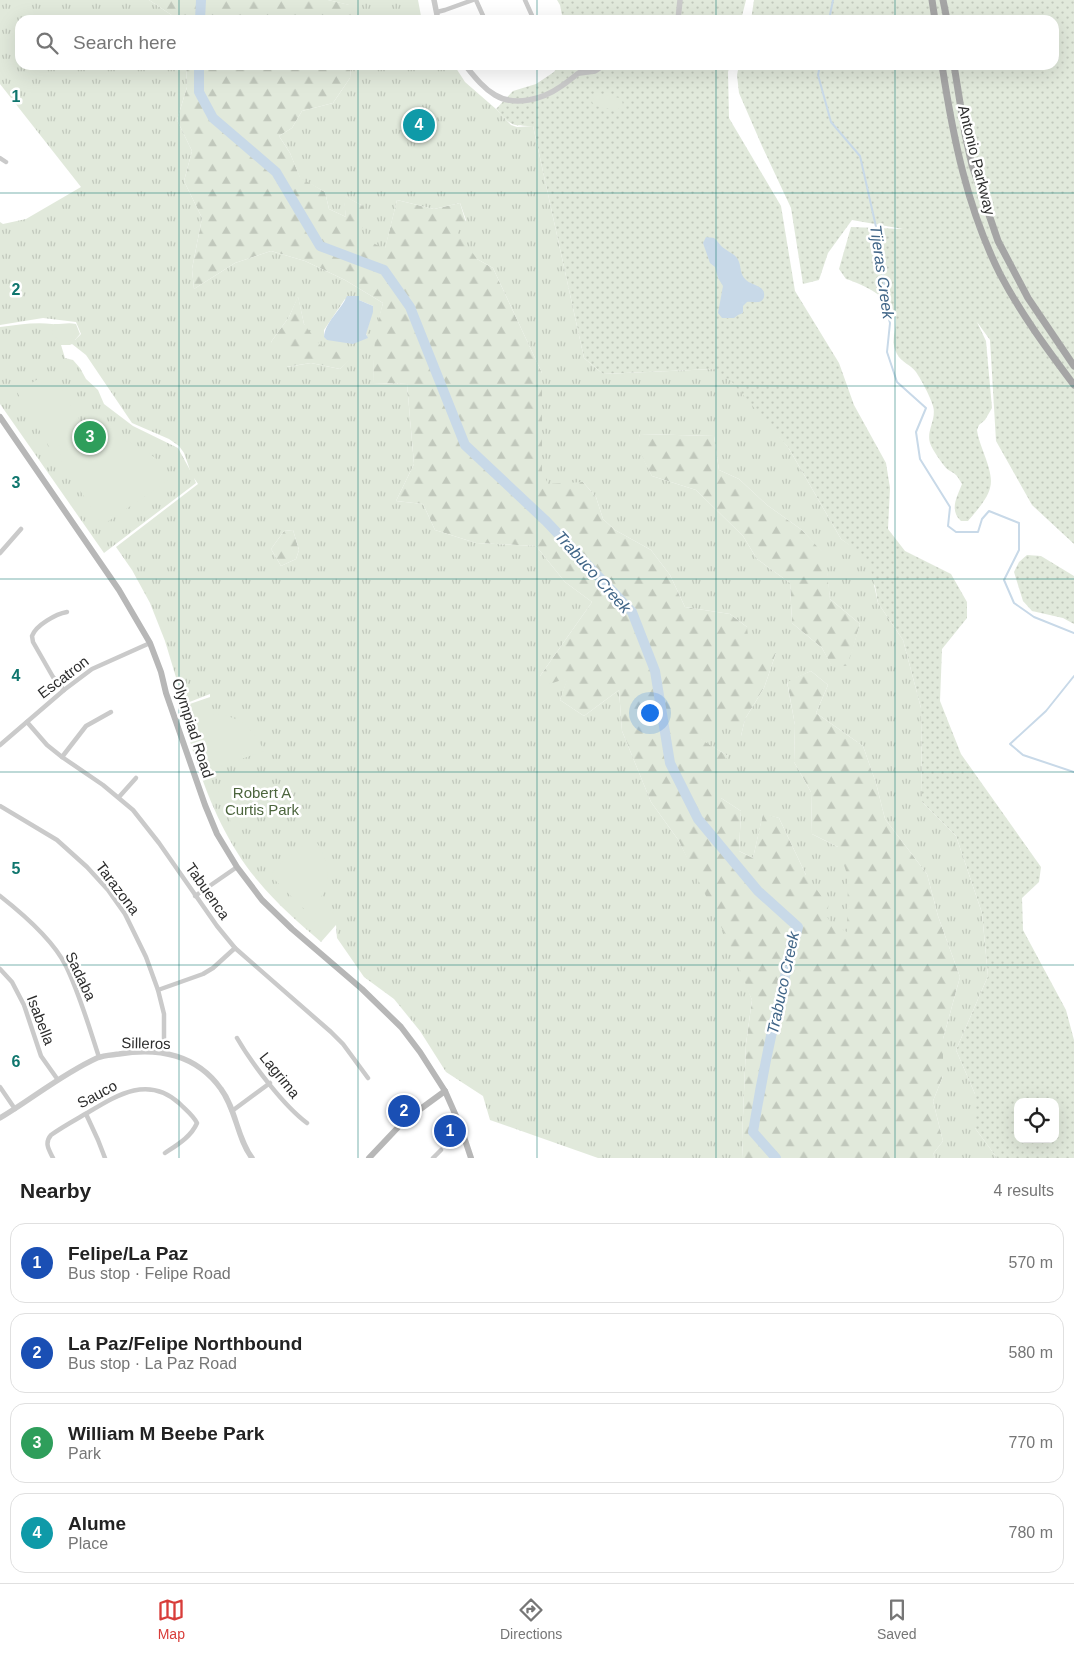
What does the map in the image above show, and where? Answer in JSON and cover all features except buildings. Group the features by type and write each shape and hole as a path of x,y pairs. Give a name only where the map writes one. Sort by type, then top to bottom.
{"main road":[{"path":"932,0 934,15"},
{"path":"944,0 946,15"},
{"name":"Antonio Parkway","path":"943,70 957,152 975,216 987,246 1019,308 1074,385"},
{"name":"Antonio Parkway","path":"955,70 972,165 998,241 1028,298 1074,366"},
{"name":"Olympiad Road","path":"0,417 119,590 150,643 161,672 168,700 217,834 237,867 262,900 292,929 362,989 394,1020 420,1052 445,1091 471,1158"},
{"path":"369,1158 404,1121 445,1091"}],"street":[{"path":"434,0 437,15"},
{"path":"441,15 475,0 482,15"},
{"path":"525,0 532,15"},
{"path":"678,15 680,0"},
{"path":"470,70 489,91 500,98 511,101 534,99 552,93 582,70"},
{"path":"580,73 595,72 598,70"},
{"path":"0,158 6,162"},
{"path":"0,553 21,528"},
{"path":"64,690 53,677 33,642 32,636 37,628 57,615 67,612"},
{"name":"Escatron","path":"0,745 64,690 92,669 150,643"},
{"path":"62,757 86,726 111,712"},
{"name":"Tabuenca","path":"27,722 48,745 119,797 143,822 234,948 331,1032 343,1044 368,1078"},
{"path":"119,797 136,778"},
{"name":"Tarazona","path":"0,806 57,840 87,867 108,890 125,914 146,957 158,990 164,1014 164,1053"},
{"path":"195,896 237,867"},
{"name":"Sadaba","path":"0,896 24,916 48,941 65,964 77,992 99,1057"},
{"path":"158,990 203,974 213,968 234,948"},
{"name":"Isabella","path":"0,969 12,982 20,997 41,1056 58,1080"},
{"name":"Lagrima","path":"236,1038 270,1084 296,1115 307,1124"},
{"name":"Silleros","path":"0,1118 58,1080 99,1057 131,1052 164,1053 194,1063 222,1090 232,1111 245,1148 252,1158"},
{"path":"232,1111 270,1084"},
{"path":"0,1087 15,1109"},
{"name":"Sauco","path":"53,1158 47,1143 54,1132 116,1096 130,1090 146,1089 159,1091 172,1097 194,1117 197,1123 183,1140 165,1153"},
{"path":"86,1114 105,1158"},
{"path":"433,1158 441,1150"}],"green space":[{"name":"Robert A Curtis Park","path":"0,0 149,0 172,15 15,15 15,70 186,70 187,87 177,120 192,151 184,181 202,218 192,269 194,289 235,263 271,251 305,261 345,280 383,303 375,335 373,383 407,384 414,464 396,501 423,504 435,530 476,543 536,546 565,582 592,602 540,676 540,687 568,678 560,700 584,716 619,690 622,731 651,802 679,841 731,947 752,1000 746,1044 743,1158 598,1158 490,1120 483,1096 446,1072 420,1031 394,999 364,977 337,938 336,925 321,942 273,898 244,862 231,842 210,799 193,752 181,707 210,697 210,694 187,703 178,684 165,641 150,603 132,570 116,547 198,484 194,478 196,483 104,553 0,404 0,327 45,323 73,323 76,324 80,334 75,340 81,334 76,322 43,318 0,325 0,222 3,224 26,219 81,187 0,84","holes":["298,297 304,324 320,345 351,357 340,369 311,363 287,367 286,350 271,342 289,317","345,299 359,300 373,306 366,334 367,338 361,340 327,340 324,336 324,330","72,344 86,355 132,423 169,439 179,446 184,453 190,470 178,448 133,426 104,404 98,390 86,379 80,368 73,360 65,358 61,345","293,530 299,550 296,559 281,566 271,549 284,531"]},
{"path":"149,0 328,0 350,5 351,15 172,15"},
{"path":"328,0 418,0 421,15 351,15 349,5"},
{"path":"557,0 746,0 742,15 562,15"},
{"path":"754,0 1074,0 1074,544 1032,505 996,441 990,340 977,322 986,341 992,408 977,430 989,467 991,482 986,497 968,521 961,521 957,517 955,503 962,484 956,475 944,466 930,443 929,434 934,416 933,406 916,372 897,354 894,341 895,313 885,300 869,289 846,279 839,269 851,227 903,229 852,220 828,253 819,280 803,284 791,208 739,93 737,75 738,70 1059,70 1059,15 752,15"},
{"path":"186,70 351,70 350,78 333,103 302,111 292,128 279,136 290,153 300,177 325,192 329,209 346,217 343,195 363,206 363,227 385,248 397,200 434,209 460,203 477,259 493,268 542,373 542,471 583,482 596,497 603,519 615,530 651,550 670,575 685,607 730,614 776,653 764,688 745,719 741,736 701,739 728,756 721,798 741,811 739,851 753,858 763,813 779,818 806,875 838,847 812,834 811,792 794,762 795,725 787,681 811,671 828,685 816,713 863,746 876,783 885,819 927,874 938,916 960,977 943,1039 943,1076 933,1101 943,1141 933,1154 935,1158 743,1158 746,1044 752,1000 679,841 651,802 622,731 619,690 584,716 560,700 567,679 540,688 540,676 592,602 565,582 536,546 476,543 435,530 423,504 396,501 414,464 407,384 373,383 374,335 383,303 345,280 305,261 271,251 235,263 194,289 192,269 202,218 184,181 192,151 177,120 187,87"},
{"path":"351,70 457,70 465,82 511,125 517,127 533,126 584,358 603,374 714,369 731,381 788,447 841,539 860,552 870,566 878,603 903,640 921,708 922,802 956,836 982,913 988,976 956,1050 975,1094 975,1128 997,1158 935,1158 933,1154 943,1141 933,1101 943,1076 943,1039 960,977 938,916 927,874 885,819 876,783 863,746 816,713 828,685 811,671 787,682 795,725 794,762 811,792 812,834 838,847 848,877 847,932 833,925 827,917 829,900 822,897 806,875 779,818 763,814 753,858 739,851 741,811 721,798 711,783 728,756 700,739 720,719 741,736 745,719 764,688 776,653 749,646 747,627 730,614 685,607 670,575 651,550 615,530 603,519 596,497 583,482 548,484 542,471 542,373 493,268 477,259 457,232 466,220 460,203 434,209 397,200 385,249 357,235 363,227 363,206 344,196 346,217 329,209 325,192 300,178 290,153 279,136 292,128 302,111 333,103 350,78","holes":["640,434 714,436 719,470 739,479 767,505 802,530 825,555 830,599 860,624 847,666 832,666 822,648 792,623 790,583 757,559 743,536 696,490 652,476 637,446"]},
{"path":"555,70 729,70 729,118 781,206 795,291 839,363 854,405 886,463 890,488 888,529 905,551 951,574 967,602 967,618 942,649 940,701 961,754 1041,867 1039,882 1022,898 1023,930 1066,1010 1074,1040 1074,1158 997,1158 975,1128 975,1094 956,1050 988,976 982,913 956,836 922,802 921,708 903,640 878,603 875,586 849,545 841,539 788,447 714,369 603,374 584,358 533,126 512,124 496,109 513,91 536,84"},
{"path":"598,94 620,98 623,106 616,110 597,106 592,102 593,98"},
{"path":"298,296 304,324 352,357 340,369 311,363 286,367 271,342 289,317"},
{"path":"54,324 70,324 77,330 68,344 64,345 53,335 52,327"},
{"path":"51,371 86,431 51,450 17,392"},
{"path":"640,434 714,436 719,470 739,479 767,505 802,530 826,555 830,599 860,624 848,666 832,667 822,648 792,623 790,583 757,559 743,536 696,490 652,476 636,446"},
{"path":"101,438 122,440 137,446 157,460 172,478 107,522 99,520 58,456 75,445"},
{"path":"293,530 299,550 296,559 281,566 271,549 284,531"},
{"path":"1027,555 1041,556 1074,576 1074,624 1063,618 1032,611 1023,601 1014,572 1019,562"},
{"path":"205,714 225,715 240,722 253,733 264,751 213,769 208,767 194,718"},
{"path":"256,773 261,789 259,797 252,811 233,827 218,791 220,787"},
{"path":"312,835 324,856 328,875 323,894 309,914 272,877 278,865 300,848"},
{"path":"323,904 334,913 322,928 311,919"}],"water":[{"path":"706,237 714,238 723,248 736,257 744,278 763,290 764,297 761,301 747,302 743,306 743,313 734,318 722,318 718,313 723,286 718,278 715,267 710,263 703,243"},
{"path":"347,296 359,296 359,300 373,306 366,334 368,338 353,344 327,340 324,337 327,326"}],"waterway":[{"name":"Trabuco Creek","path":"200,15 201,0"},
{"name":"Tijeras Creek","path":"830,15 833,0"},
{"name":"Trabuco Creek","path":"199,70 199,92 213,118 276,172 320,246 384,270 410,307 465,445 546,521 632,612 655,671 670,763 698,819 758,891 798,927 772,1029 753,1132 776,1158"},
{"name":"Tijeras Creek","path":"819,70 818,75 831,122 860,156 879,240 884,284 883,297 890,323 887,352 897,382 926,408 916,432 920,459 950,507 948,526 956,532 978,532 982,519 989,511 1019,523 1019,550 1004,580 1014,603 1034,617 1074,633"},
{"name":"Tijeras Creek","path":"1074,676 1046,711 1010,744 1023,755 1074,772"}],"place":[{"name":"Alume","path":"419,125"},
{"name":"William M Beebe Park","path":"90,437"},
{"name":"La Paz/Felipe Northbound","path":"404,1111"},
{"name":"Felipe/La Paz","path":"450,1131"}]}
